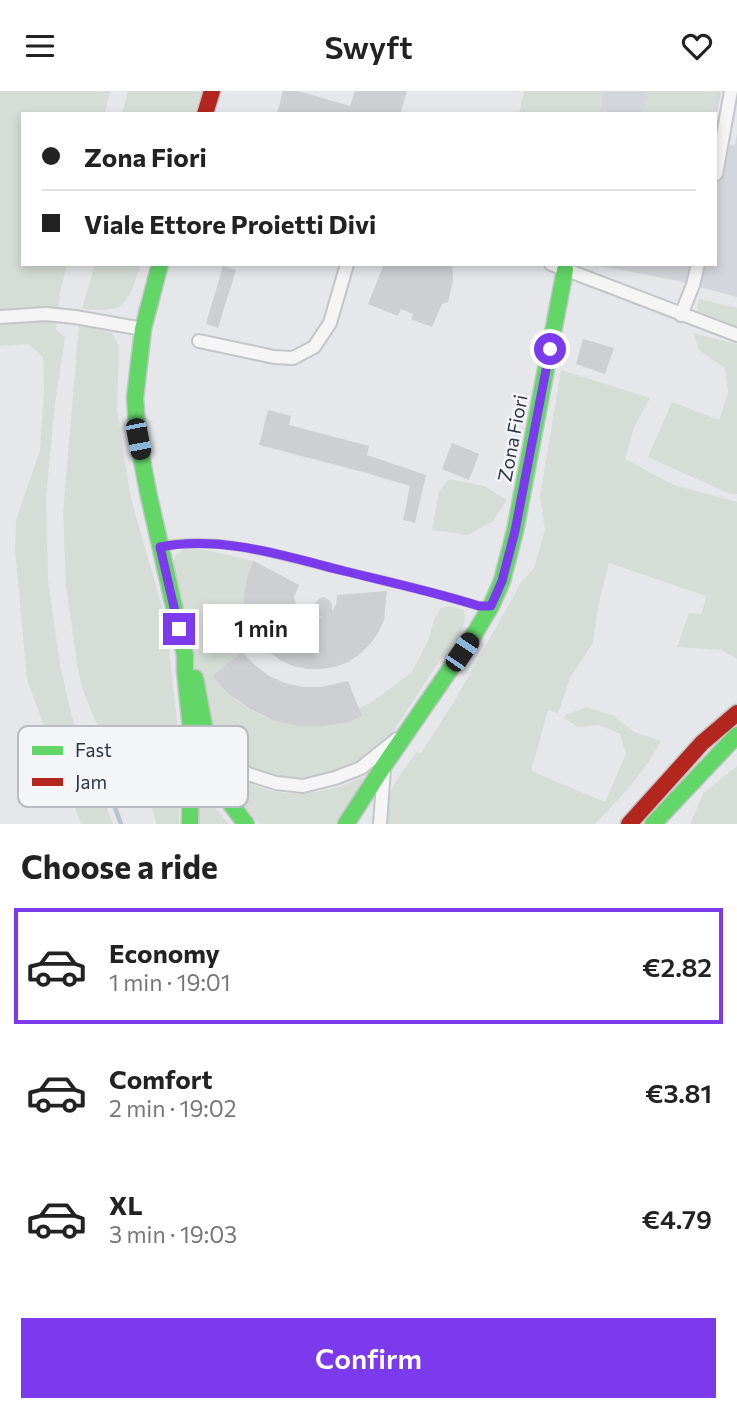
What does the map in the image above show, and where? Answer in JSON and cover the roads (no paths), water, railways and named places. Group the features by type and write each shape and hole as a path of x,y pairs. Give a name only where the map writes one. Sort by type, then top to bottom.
{"street":[{"path":"206,112 212,91"},
{"path":"717,168 731,91"},
{"path":"159,266 143,329 135,398 138,439 185,655 191,726"},
{"path":"199,341 274,358 293,358 314,347 330,323 346,266"},
{"path":"681,315 698,266"},
{"name":"Zona Fiori","path":"346,824 491,606 502,581 515,531 558,267 737,335"},
{"path":"0,317 46,314 143,329"},
{"path":"185,655 193,667 205,726"},
{"path":"629,824 702,743 737,713"},
{"name":"Zona Fiori","path":"248,774 276,783 303,786 334,778 361,768 411,728"},
{"path":"653,824 737,735"},
{"path":"380,824 385,764"},
{"path":"233,807 247,824"}],"lane":[{"path":"160,547 203,544 242,547 479,606 491,606"}],"waterway":[{"path":"115,807 121,824"}]}
